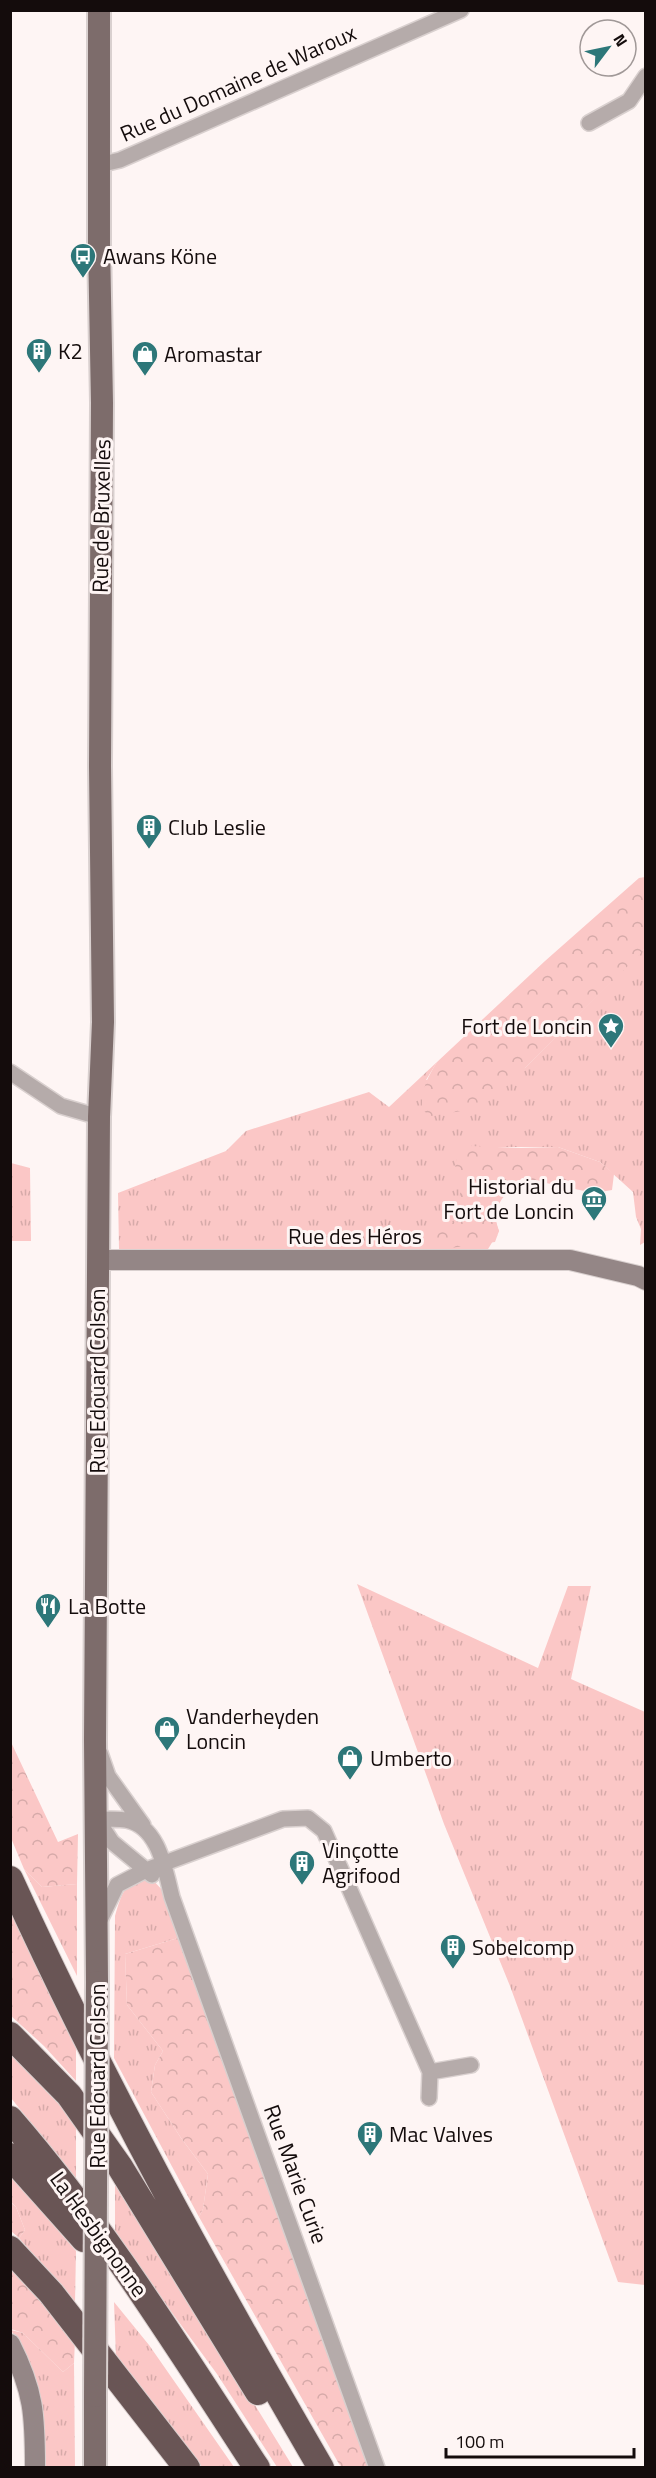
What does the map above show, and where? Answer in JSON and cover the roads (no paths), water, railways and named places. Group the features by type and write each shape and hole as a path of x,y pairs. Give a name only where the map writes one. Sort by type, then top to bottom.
{"highway":[{"path":"10,1879 137,2141 321,2468"},
{"path":"10,2035 69,2095 120,2167 302,2468"},
{"name":"La Hesbignonne","path":"10,2120 86,2215 156,2313 182,2354"},
{"path":"10,2156 74,2226 146,2319 182,2354 257,2468"},
{"path":"10,2249 51,2293 187,2468"}],"main road":[{"name":"Rue de Bruxelles","path":"99,10 102,403 100,778 103,1022"},
{"name":"Rue Edouard Colson","path":"95,2468 97,1819 95,1748 99,1117 103,1022"}],"street":[{"name":"Rue du Domaine de Waroux","path":"99,165 120,160 461,10"},
{"path":"589,123 629,101 645,76"},
{"path":"10,1072 61,1106 99,1117"},
{"name":"Rue des Héros","path":"98,1260 570,1260 619,1271 645,1280"},
{"name":"Rue Marie Curie","path":"95,1748 108,1776 150,1834 163,1863 172,1897 376,2468"},
{"path":"97,1925 117,1885 146,1870 283,1819 308,1818 324,1831 430,2072 429,2098"},
{"path":"97,1819 128,1820 150,1834"},
{"path":"97,1819 112,1842 159,1880 172,1897"},
{"path":"430,2072 471,2065"},
{"path":"10,2344 24,2372 35,2413 35,2468"}],"place":[{"name":"Awans Köne","path":"83,279"},
{"name":"K2","path":"39,374"},
{"name":"Aromastar","path":"145,377"},
{"name":"Club Leslie","path":"149,850"},
{"name":"Fort de Loncin","path":"611,1049"},
{"name":"Historial du Fort de Loncin","path":"594,1222"},
{"name":"La Botte","path":"48,1629"},
{"name":"Vanderheyden Loncin","path":"167,1752"},
{"name":"Umberto","path":"350,1781"},
{"name":"Vinçotte Agrifood","path":"302,1886"},
{"name":"Sobelcomp","path":"453,1970"},
{"name":"Mac Valves","path":"370,2157"}]}
